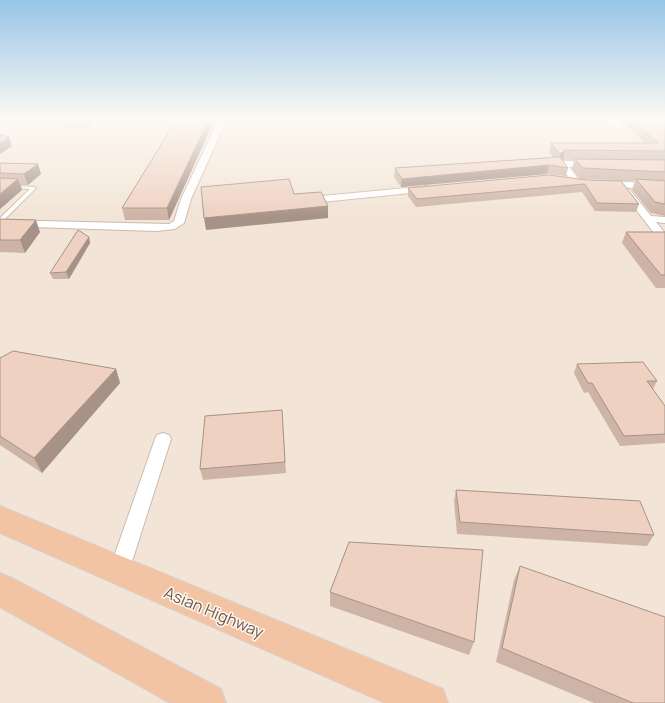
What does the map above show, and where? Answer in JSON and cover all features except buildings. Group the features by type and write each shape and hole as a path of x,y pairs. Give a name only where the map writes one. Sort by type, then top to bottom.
{"highway":[{"name":"Asian Highway","path":"0,519 429,703"},
{"path":"0,590 207,703"}],"street":[{"path":"0,222 156,228 170,227 179,223 186,199 208,152"},
{"path":"584,183 564,164 602,164"},
{"path":"566,180 584,183 665,186"},
{"path":"622,185 665,240"},
{"path":"312,200 438,188"},
{"path":"649,219 665,220"},
{"path":"119,570 163,439"}],"lane":[{"path":"0,186 34,188 0,222"}],"shaded area":[{"path":"0,152 665,152 665,703 0,703"}]}
